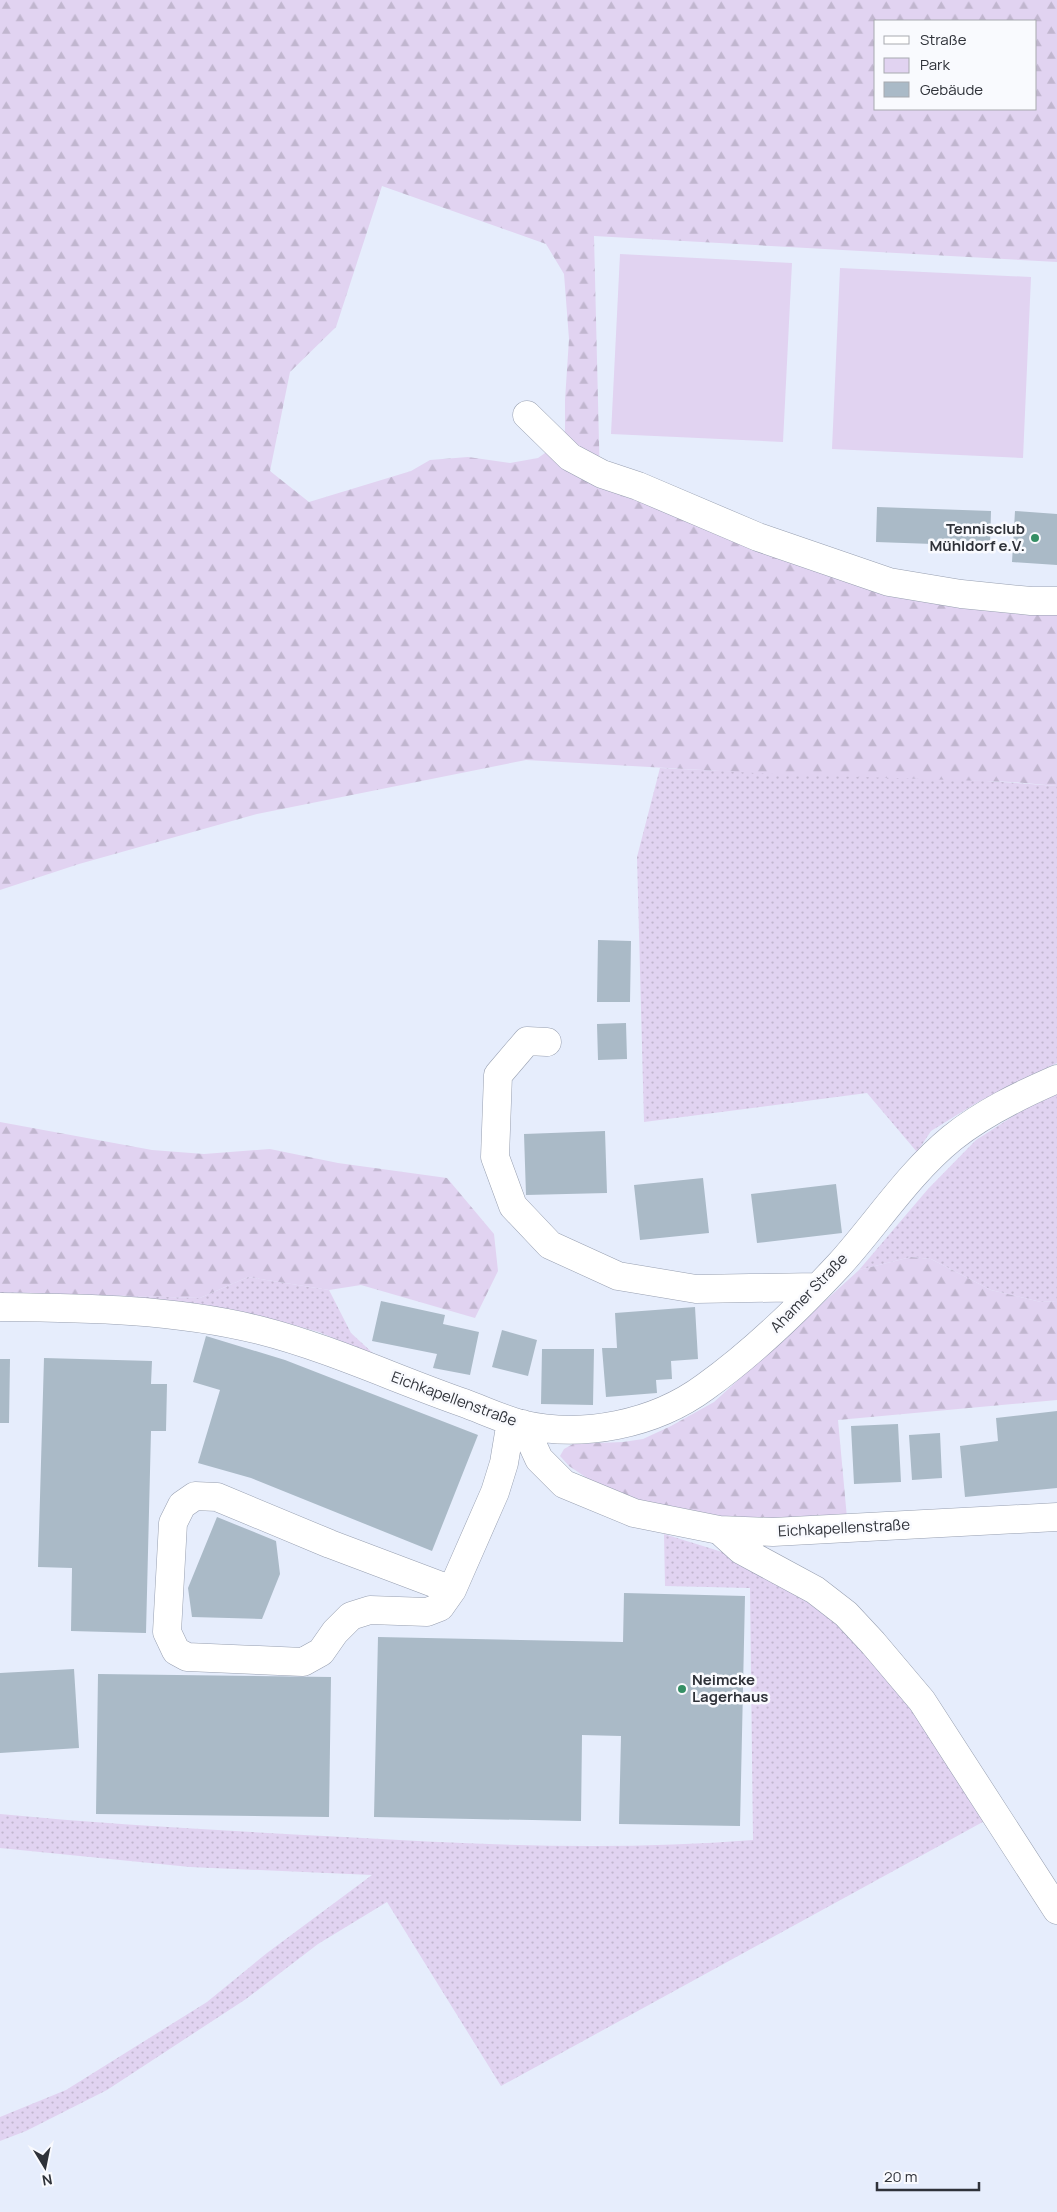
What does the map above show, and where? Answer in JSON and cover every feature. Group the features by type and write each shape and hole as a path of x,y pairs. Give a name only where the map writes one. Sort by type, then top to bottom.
{"street":[{"path":"527,415 570,457 602,474 638,486 758,537 889,582 961,594 1031,601 1057,601"},
{"path":"547,1042 528,1041 498,1075 495,1157 513,1206 550,1244 618,1276 696,1289 816,1288"},
{"name":"Ahamer Straße","path":"517,1423 567,1430 642,1420 674,1407 705,1387 771,1333 840,1264 910,1179 951,1139 980,1118 1057,1079"},
{"name":"Eichkapellenstraße","path":"0,1307 86,1308 170,1313 258,1330 317,1346 517,1423 539,1459 564,1484 634,1513 719,1530 773,1532 1057,1517"},
{"path":"452,1590 330,1544 216,1496 195,1496 182,1506 173,1523 167,1632 176,1650 187,1657 303,1662 321,1652 335,1632 351,1616 370,1610 427,1612 440,1607 452,1590 495,1492 517,1423"},
{"path":"719,1530 741,1550 815,1590 846,1614 874,1642 922,1701 1057,1910"}],"green space":[{"path":"0,0 1057,0 1057,262 594,236 600,484 758,545 1057,612 1057,786 1012,782 774,774 526,760 257,814 79,864 0,890","holes":["382,186 546,244 564,274 569,339 565,400 565,439 538,458 510,463 468,457 430,460 411,471 309,502 270,471 290,372 336,327"]},
{"path":"620,254 792,263 783,442 611,434"},
{"path":"840,268 1031,277 1023,458 832,449"},
{"path":"660,768 1007,782 1057,786 1057,1063 978,1102 931,1131 917,1152 867,1093 644,1122 637,857"},
{"path":"1057,1094 1057,1301 1041,1302 991,1290 931,1259 911,1257 859,1270 928,1189 976,1140 1024,1109"},
{"path":"0,1122 152,1150 204,1154 270,1149 338,1163 447,1178 494,1234 498,1271 475,1318 361,1285 329,1290 248,1277 200,1298 0,1292"},
{"path":"911,1257 931,1259 991,1290 1041,1302 1057,1301 1057,1400 838,1420 847,1518 714,1520 630,1502 590,1480 569,1466 560,1456 564,1449 573,1444 623,1442 643,1439 714,1402 859,1270"},
{"path":"248,1277 329,1290 351,1333 377,1357 319,1332 242,1312 197,1304 0,1298 0,1292 200,1298"},
{"path":"664,1534 732,1555 793,1585 867,1644 990,1818 501,2086 387,1902 318,1944 246,1999 107,2090 26,2131 0,2141 0,2117 66,2090 207,2002 267,1953 372,1875 190,1867 0,1848 0,1814 172,1827 395,1840 548,1846 651,1845 753,1840 750,1588 665,1586"}],"building":[{"path":"877,507 991,511 990,546 876,542"},
{"name":"Tennisclub Mühldorf e.V.","path":"1015,511 1057,514 1057,565 1012,562"},
{"path":"598,940 631,941 630,1002 597,1002"},
{"path":"626,1023 627,1059 598,1060 597,1024"},
{"path":"605,1131 607,1193 526,1195 524,1134"},
{"path":"703,1178 709,1233 640,1240 634,1185"},
{"path":"836,1184 842,1233 757,1243 751,1194"},
{"path":"381,1301 445,1315 443,1324 479,1332 470,1375 433,1368 437,1354 372,1341"},
{"path":"695,1307 698,1359 671,1361 672,1379 656,1380 657,1393 606,1397 602,1348 617,1348 615,1313"},
{"path":"502,1330 537,1340 528,1376 492,1367"},
{"path":"206,1336 285,1360 478,1435 432,1551 251,1478 198,1463 220,1390 193,1382"},
{"path":"542,1349 594,1349 593,1405 541,1404"},
{"path":"44,1358 152,1361 151,1384 167,1384 166,1431 151,1431 146,1633 71,1631 72,1568 38,1567"},
{"path":"0,1359 10,1359 9,1423 0,1423"},
{"path":"1057,1411 1057,1488 965,1497 960,1446 998,1441 996,1418"},
{"path":"898,1424 901,1482 854,1484 851,1426"},
{"path":"940,1433 942,1478 912,1480 909,1435"},
{"path":"217,1517 276,1541 280,1574 262,1619 192,1617 188,1588"},
{"path":"624,1593 745,1596 740,1826 619,1824 621,1736 582,1735 581,1821 374,1817 378,1637 623,1642"},
{"path":"74,1669 79,1748 0,1753 0,1673"},
{"path":"98,1674 331,1677 329,1817 96,1814"}],"place":[{"name":"Tennisclub Mühldorf e.V.","path":"1035,538"},
{"name":"Neimcke Lagerhaus","path":"682,1689"}]}
